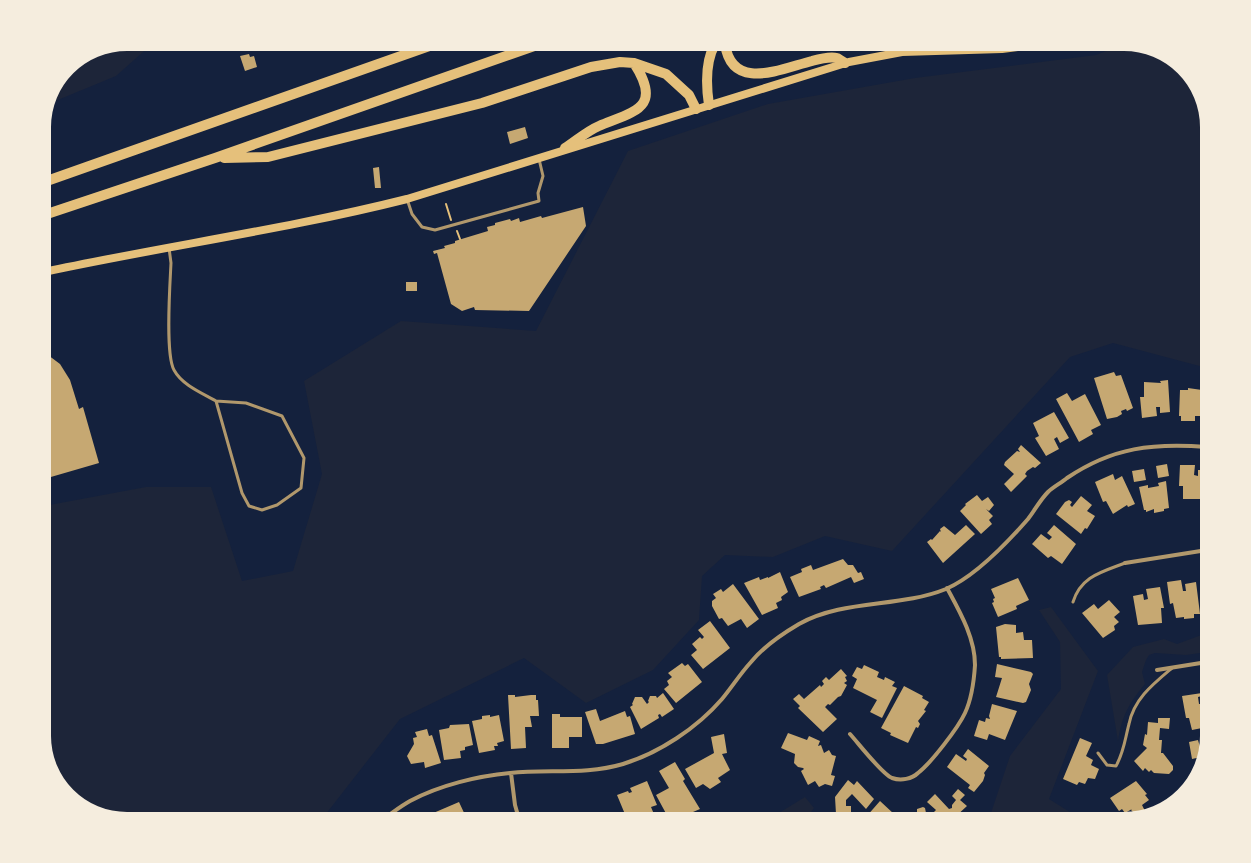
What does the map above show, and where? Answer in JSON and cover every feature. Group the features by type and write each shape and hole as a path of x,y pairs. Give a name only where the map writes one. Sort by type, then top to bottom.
{"highway":[{"path":"51,180 415,51"},
{"path":"51,213 215,158 520,51"},
{"path":"709,105 706,77 712,51"},
{"path":"727,51 730,61 738,70 745,74 763,73 823,58 836,58 845,63"},
{"path":"215,158 268,157 482,103 591,67 620,62 634,63 666,74 689,95 696,109"},
{"path":"565,148 597,127 630,114 643,105 647,96 647,86 634,63"}],"main road":[{"path":"51,271 169,246 353,212 407,199 565,148 845,63 902,52 922,51"}],"street":[{"path":"393,812 411,800 473,779 511,773 586,771 624,764 657,749 687,731 721,701 752,660 776,638 801,623 828,612 911,600 947,588 1003,548 1049,491 1080,469 1110,455 1145,446 1182,445 1200,446"},
{"path":"1124,564 1200,551"},
{"path":"850,734 882,770 892,778 905,780 918,774 953,733 965,712 973,688 975,664 971,643 963,619 947,588"},
{"path":"1157,670 1200,663"},
{"path":"511,773 517,812"}],"lane":[{"path":"407,199 412,214 422,227 435,230 539,200 538,193 543,176 539,157"},
{"path":"169,246 171,263 169,352 174,370 185,383 216,401 246,403 282,416 304,458 301,488 277,505 262,510 249,506 242,493 216,401"},
{"path":"1073,602 1077,591 1084,582 1097,574 1124,564"},
{"path":"1098,753 1107,765 1116,766 1123,754 1129,723 1137,702 1152,685 1172,668"}],"shaded area":[{"path":"144,51 116,76 56,101 61,89 73,73 89,61 112,52"},
{"path":"1106,51 1124,51 1144,54 1158,59 1178,73 1190,89 1194,98 1200,127 1200,366 1113,343 1070,357 892,551 825,536 773,557 725,555 702,576 699,620 653,670 586,703 524,658 400,719 327,812 117,811 103,808 85,799 73,790 61,774 54,756 51,741 51,505 146,487 211,487 242,581 293,571 322,474 304,381 401,321 536,331 628,151 768,104 915,78 1096,55"},
{"path":"1051,607 1098,671 1049,799 1070,812 991,812 1010,756 1061,689 1060,642 1039,610"},
{"path":"1200,636 1200,653 1186,655 1155,653 1149,655 1142,672 1145,684 1127,710 1118,741 1107,675 1133,647 1164,639 1177,644"},
{"path":"805,797 814,808 811,812 780,812"}],"building":[{"path":"249,54 250,57 254,56 257,67 245,71 240,56"},
{"path":"525,127 528,138 510,144 507,132"},
{"path":"379,167 381,188 375,188 373,168"},
{"path":"583,207 586,226 529,311 475,310 474,307 462,311 451,304 437,253 434,254 433,251 445,248 444,246 455,243 455,241 488,231 487,227 495,225 495,223 510,219 511,221 519,218 520,222 541,216 542,218"},
{"path":"406,282 417,282 417,291 406,291"},
{"path":"51,357 60,364 70,380 79,409 83,407 99,463 51,477"},
{"path":"1114,372 1116,376 1121,375 1133,408 1127,411 1126,409 1121,411 1122,414 1117,417 1107,419 1094,378"},
{"path":"1168,380 1170,412 1160,413 1160,407 1156,407 1157,416 1142,418 1140,397 1144,397 1144,382 1161,383 1160,381"},
{"path":"1188,388 1200,390 1200,416 1195,416 1195,421 1181,421 1181,416 1179,416 1180,390 1188,390"},
{"path":"1067,393 1072,401 1085,394 1101,425 1091,430 1093,434 1079,442 1056,399"},
{"path":"1054,412 1069,438 1060,443 1057,437 1054,439 1059,449 1046,456 1035,438 1039,436 1033,423"},
{"path":"1021,445 1041,463 1035,468 1033,467 1027,471 1025,474 1027,476 1011,492 1004,484 1014,474 1004,465 1005,462 1017,451 1020,452 1018,449"},
{"path":"1167,464 1169,476 1158,478 1156,466"},
{"path":"1180,465 1195,465 1194,475 1198,476 1198,470 1200,470 1200,499 1183,499 1183,486 1179,486"},
{"path":"1144,469 1146,480 1134,482 1132,471"},
{"path":"1113,474 1115,480 1122,476 1135,504 1128,507 1127,505 1113,514 1106,501 1103,502 1095,482"},
{"path":"1166,481 1169,508 1164,509 1164,511 1154,513 1154,509 1146,512 1146,510 1144,510 1139,487 1148,485 1148,488 1159,486 1158,483"},
{"path":"977,495 982,501 988,497 994,505 989,511 986,509 993,516 989,520 992,524 981,534 960,511 966,505 965,504"},
{"path":"1081,496 1092,505 1087,511 1095,516 1087,529 1085,528 1081,534 1056,514 1065,502 1069,500 1072,502 1070,505 1072,507"},
{"path":"966,525 975,534 943,563 927,542 931,539 932,540 940,531 941,532 940,529 944,526 955,535"},
{"path":"1054,525 1076,544 1062,564 1051,556 1048,558 1032,544 1041,534 1049,540 1052,537 1047,533"},
{"path":"843,559 848,565 853,565 858,573 861,572 864,579 854,583 851,577 826,588 824,585 820,587 821,589 799,597 790,577 802,572 801,569 811,565 813,570"},
{"path":"780,572 788,592 781,597 782,600 776,603 778,608 762,615 744,583 759,577 760,580 768,578"},
{"path":"1018,578 1029,600 1016,606 1017,609 998,617 992,603 994,602 993,599 995,598 991,589"},
{"path":"1181,580 1183,591 1186,591 1185,584 1196,582 1200,614 1194,614 1194,618 1176,618 1173,603 1170,604 1167,582"},
{"path":"733,584 759,619 747,628 741,619 728,626 722,618 719,619 712,606 712,601 716,598 713,594 721,589 723,592"},
{"path":"1160,587 1164,608 1161,608 1162,623 1138,625 1133,596 1143,594 1144,600 1148,599 1146,589"},
{"path":"1109,600 1120,612 1114,617 1119,622 1114,626 1115,630 1103,638 1082,613 1094,604 1098,609"},
{"path":"710,621 730,648 703,669 691,655 697,650 692,644 700,637 702,639 704,637 698,630"},
{"path":"1005,624 1016,625 1016,633 1023,632 1024,640 1032,640 1033,658 1001,659 1001,657 999,657 996,627"},
{"path":"682,663 685,666 688,664 702,682 676,703 664,689 669,685 667,681 672,677 668,673"},
{"path":"997,664 1031,672 1033,674 1029,684 1031,690 1026,702 1023,703 996,697 1002,678 995,677"},
{"path":"864,665 879,672 877,677 884,680 885,677 895,682 892,686 897,688 882,718 870,712 877,700 853,688 857,679 852,676 857,667 862,669"},
{"path":"841,669 847,676 845,677 847,681 844,683 847,685 841,696 825,707 837,719 823,732 798,708 800,706 793,699 799,694 804,699 820,685 821,687 824,684 822,681 826,677 829,680"},
{"path":"904,686 923,696 922,698 929,702 924,710 926,711 918,721 920,724 918,728 916,727 908,743 890,735 891,733 881,728"},
{"path":"663,693 674,709 662,717 660,714 658,715 659,718 641,729 630,707 633,705 632,704 635,697 642,697 647,704 650,696 656,696 657,698"},
{"path":"1200,693 1200,696 1198,697 1200,704 1200,728 1192,730 1189,718 1186,718 1182,696"},
{"path":"508,695 515,695 515,697 536,695 536,700 538,700 539,716 530,716 532,727 525,727 526,748 511,749"},
{"path":"992,704 1017,711 1005,740 989,734 987,740 974,736 979,720 985,722 986,718 990,719 989,716"},
{"path":"596,709 600,721 625,711 627,717 630,716 635,734 603,744 596,744 585,712"},
{"path":"552,714 560,714 560,717 582,717 582,737 569,737 569,748 552,748"},
{"path":"490,715 490,717 499,715 504,741 497,743 498,746 494,746 495,750 479,753 472,721 482,719 482,716"},
{"path":"1158,718 1170,718 1169,729 1160,728 1159,740 1162,740 1161,753 1163,753 1173,766 1173,770 1169,774 1154,773 1151,770 1149,772 1145,768 1143,771 1134,761 1147,748 1143,745 1145,734 1147,735 1148,722 1158,723"},
{"path":"469,724 473,745 465,747 465,750 460,751 461,758 444,760 439,730 449,728 450,725"},
{"path":"427,729 429,736 432,735 441,763 425,768 424,762 411,764 407,756 414,744 413,738 417,737 415,732"},
{"path":"788,733 807,740 809,736 820,741 818,746 821,745 824,753 829,750 832,755 836,756 831,775 835,776 832,786 825,784 819,787 815,781 808,785 801,771 804,769 798,767 794,763 795,754 781,748"},
{"path":"724,734 727,753 722,754 730,770 718,778 721,782 710,789 703,784 696,788 685,769 714,753 711,737"},
{"path":"1080,738 1092,743 1086,756 1093,760 1091,765 1099,769 1095,779 1088,778 1085,784 1079,782 1077,785 1063,779"},
{"path":"1198,740 1199,744 1196,758 1192,759 1189,742"},
{"path":"968,749 989,766 984,773 985,775 983,781 974,792 968,788 970,785 947,767 956,754 966,761 967,759 963,756"},
{"path":"675,762 685,779 683,781 700,809 693,812 665,812 656,795 669,788 659,771"},
{"path":"848,780 854,785 857,781 874,799 866,809 852,794 846,800 846,806 851,806 851,812 836,812 835,797"},
{"path":"647,781 657,805 651,807 653,812 624,812 617,795 628,791 629,793 632,792 630,788"},
{"path":"1136,781 1147,794 1145,795 1149,800 1142,805 1144,809 1132,811 1132,809 1124,812 1122,809 1119,811 1110,798"},
{"path":"958,789 965,795 960,800 967,806 960,812 934,812 936,810 927,802 935,794 949,809 952,808 952,805 956,800 952,796"},
{"path":"880,801 892,812 870,812"},
{"path":"459,802 464,812 436,812"},
{"path":"923,807 925,808 926,812 917,812 917,809"}]}
